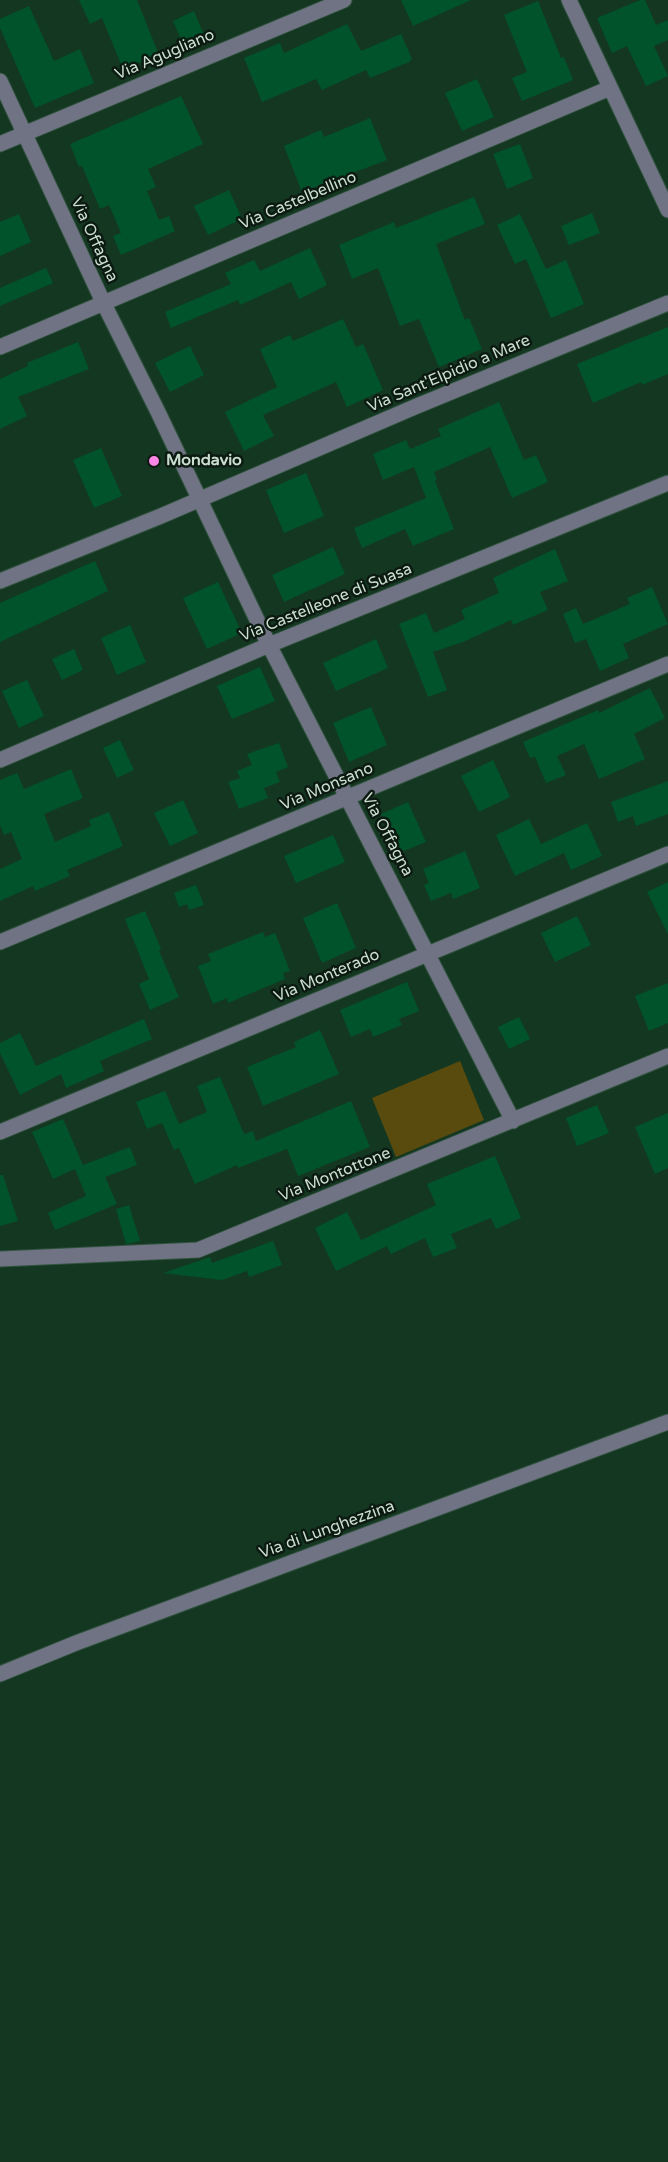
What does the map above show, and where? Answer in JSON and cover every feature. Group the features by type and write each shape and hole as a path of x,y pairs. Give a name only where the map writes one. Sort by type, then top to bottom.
{"street":[{"name":"Via Agugliano","path":"0,144 344,0"},
{"path":"569,0 668,210"},
{"name":"Via Offagna","path":"0,81 268,645 513,1121"},
{"name":"Via Castelbellino","path":"0,347 610,88"},
{"name":"Via Sant'Elpidio a Mare","path":"0,581 200,500 244,479 668,303"},
{"name":"Via Castelleone di Suasa","path":"0,760 268,645 668,483"},
{"name":"Via Monsano","path":"0,942 668,664"},
{"name":"Via Monterado","path":"0,1132 668,854"},
{"name":"Via Montottone","path":"0,1259 198,1250 668,1056"},
{"name":"Via di Lunghezzina","path":"0,1674 87,1639 668,1422"}],"shaded area":[{"path":"460,1061 484,1120 396,1157 372,1098"}],"building":[{"path":"79,0 137,0 159,55 123,69 102,18 90,24"},
{"path":"401,0 471,0 413,26"},
{"path":"645,0 656,25 668,20 668,40 654,46 668,76 646,86 627,46 612,53 597,18"},
{"path":"538,1 561,58 564,57 573,80 522,101 512,78 527,72 504,15"},
{"path":"29,6 54,61 80,49 94,83 35,108 0,28 0,19"},
{"path":"194,11 204,35 183,44 173,21"},
{"path":"347,24 361,51 401,34 412,59 370,78 366,70 322,90 316,79 262,102 244,58 280,43 284,53"},
{"path":"477,79 494,117 462,131 445,93"},
{"path":"181,96 203,144 148,169 156,187 147,191 159,220 169,216 175,231 121,255 113,236 121,233 109,205 100,209 70,144"},
{"path":"370,118 387,160 302,192 284,146 321,130 324,137"},
{"path":"520,144 533,178 507,189 493,154"},
{"path":"229,190 242,219 208,235 194,206"},
{"path":"474,197 485,224 436,244 465,320 469,318 482,349 439,367 419,319 400,326 378,268 352,279 339,245 394,222 396,228"},
{"path":"592,213 600,233 569,245 561,226"},
{"path":"19,214 31,242 0,256 0,222"},
{"path":"520,214 546,269 566,260 584,304 551,318 526,259 515,264 497,225"},
{"path":"310,248 327,285 299,299 291,282 240,305 238,300 171,328 165,312 231,284 225,273 254,260 260,271"},
{"path":"46,268 53,283 0,306 0,288"},
{"path":"343,319 356,347 363,344 383,390 347,407 336,382 263,415 274,436 244,451 225,412 277,387 260,349 290,335 293,341"},
{"path":"668,327 668,374 642,385 641,382 593,403 577,364"},
{"path":"78,342 89,369 18,397 27,416 0,429 0,379 28,366 27,363"},
{"path":"190,346 204,375 170,392 155,363"},
{"path":"499,402 524,460 536,455 548,482 512,498 490,447 434,472 437,480 435,481 454,529 413,546 405,529 362,548 354,528 426,498 414,467 383,480 373,454 406,440 410,449 441,436 438,429"},
{"path":"101,448 122,496 94,508 73,460"},
{"path":"306,473 324,516 284,533 266,490"},
{"path":"333,547 345,574 284,602 272,575"},
{"path":"555,549 568,581 540,592 548,610 513,625 511,620 463,642 433,652 447,690 428,697 399,624 426,613 434,633 465,619 461,610 499,593 493,578"},
{"path":"95,561 108,591 0,642 0,603"},
{"path":"218,582 242,633 207,649 183,598"},
{"path":"652,587 668,624 623,644 629,658 600,671 586,639 575,643 563,614 576,608 583,624 630,604 627,598"},
{"path":"130,625 146,662 117,675 101,638"},
{"path":"376,639 388,668 336,691 323,663"},
{"path":"74,649 83,670 62,680 52,659"},
{"path":"260,667 275,701 232,719 217,686"},
{"path":"27,680 44,716 19,728 2,691"},
{"path":"650,688 665,718 634,734 645,759 599,779 584,744 557,756 566,775 546,783 535,757 530,758 523,742 598,710 599,713"},
{"path":"371,707 387,745 349,762 333,723"},
{"path":"120,740 134,770 117,778 103,748"},
{"path":"279,743 288,767 276,772 280,782 264,788 268,798 239,809 228,782 240,778 237,771 252,765 247,754"},
{"path":"493,760 510,797 479,812 461,776"},
{"path":"71,769 83,798 44,814 55,842 91,826 89,820 109,812 123,846 67,870 70,876 35,891 33,886 0,901 0,869 22,859 11,832 4,835 0,825 0,780 17,773 24,789"},
{"path":"668,781 668,814 636,826 633,816 618,822 611,802"},
{"path":"183,800 198,833 170,846 154,813"},
{"path":"408,802 426,842 394,855 386,837 390,835 381,814"},
{"path":"529,819 541,844 587,823 602,856 571,870 564,853 515,876 496,835"},
{"path":"333,835 345,862 296,883 284,856"},
{"path":"465,851 480,888 453,899 451,893 431,901 424,885 429,883 423,869"},
{"path":"668,882 668,934 647,892"},
{"path":"196,885 204,905 189,910 187,904 179,907 174,893"},
{"path":"337,903 356,948 322,963 303,918"},
{"path":"145,911 179,997 150,1010 139,984 149,979 125,919"},
{"path":"577,916 591,945 555,962 541,933"},
{"path":"263,932 265,937 275,933 290,971 283,973 285,979 228,1003 227,998 213,1004 198,966 211,961 208,954"},
{"path":"407,982 419,1011 399,1019 402,1025 373,1037 370,1029 351,1037 340,1010"},
{"path":"668,983 668,1023 649,1031 635,996"},
{"path":"519,1017 530,1039 509,1049 498,1027"},
{"path":"144,1019 152,1039 100,1061 104,1071 66,1088 61,1074 20,1095 0,1053 0,1043 20,1033 36,1066"},
{"path":"320,1030 339,1074 263,1106 247,1067 296,1047 294,1042"},
{"path":"220,1077 244,1134 253,1131 256,1141 351,1101 370,1147 298,1176 287,1149 238,1168 237,1165 195,1184 179,1148 174,1150 162,1123 147,1129 136,1102 165,1091 179,1124 207,1112 197,1086"},
{"path":"597,1105 609,1133 577,1146 566,1118"},
{"path":"668,1113 668,1168 655,1174 635,1127"},
{"path":"63,1119 83,1165 130,1147 137,1165 105,1177 117,1204 55,1230 48,1213 86,1196 75,1169 53,1179 32,1132"},
{"path":"495,1156 521,1218 496,1229 491,1218 451,1234 457,1248 433,1257 425,1238 391,1254 387,1246 336,1271 315,1228 347,1212 361,1240 436,1205 427,1184"},
{"path":"0,1175 3,1175 18,1221 0,1226"},
{"path":"129,1205 140,1241 126,1244 116,1209"},
{"path":"273,1241 282,1265 249,1277 247,1271 222,1280 163,1273 210,1257 212,1263"}],"place":[{"name":"Mondavio","path":"154,461"}]}
